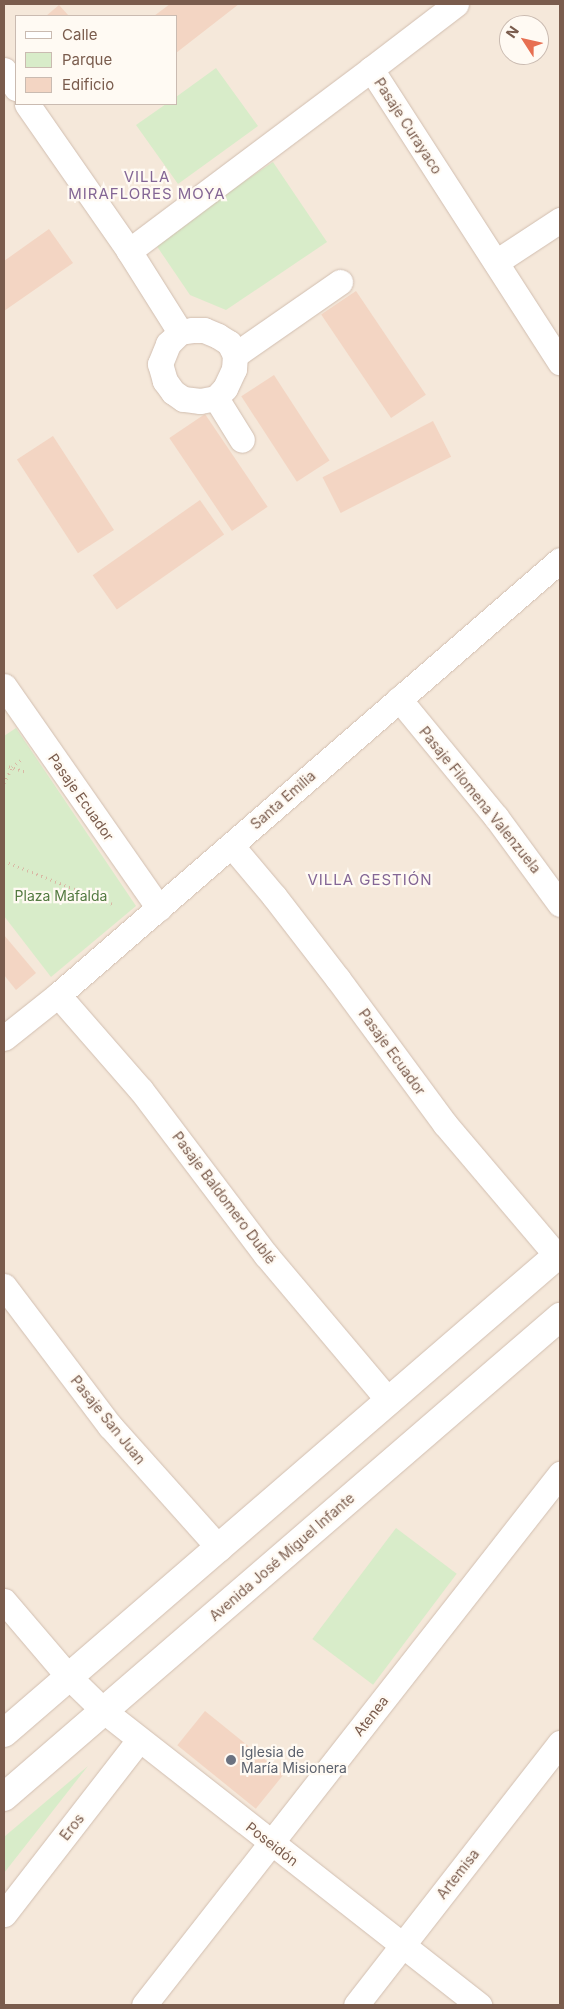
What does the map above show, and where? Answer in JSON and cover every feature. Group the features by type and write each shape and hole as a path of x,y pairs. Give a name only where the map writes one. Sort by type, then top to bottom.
{"main road":[{"path":"4,1733 559,1255"},
{"name":"Avenida José Miguel Infante","path":"4,1797 560,1317"}],"street":[{"path":"370,69 456,4"},
{"name":"Pasaje Curayaco","path":"129,251 370,69 560,362"},
{"path":"4,70 15,86"},
{"path":"28,105 129,251 180,332"},
{"path":"496,262 560,220"},
{"path":"234,355 340,282"},
{"path":"204,330 229,343 234,355 234,369 225,388 216,398 200,401 183,400 165,381 160,364 168,344 180,332 204,330"},
{"path":"216,398 242,440"},
{"name":"Santa Emilia","path":"4,1038 58,995 153,900 231,845 560,560"},
{"name":"Pasaje Ecuador","path":"4,686 11,713 153,900"},
{"name":"Pasaje Filomena Valenzuela","path":"399,699 496,817 560,904"},
{"name":"Pasaje Ecuador","path":"231,845 332,971 445,1124 559,1255"},
{"name":"Pasaje Baldomero Dublé","path":"58,995 141,1090 266,1255 389,1401"},
{"name":"Pasaje San Juan","path":"4,1286 110,1426 218,1548"},
{"name":"Atenea","path":"144,2005 560,1474"},
{"name":"Poseidón","path":"4,1601 69,1677 104,1711 478,2005"},
{"name":"Eros","path":"4,1914 140,1740"},
{"name":"Artemisa","path":"356,2005 560,1743"}],"path":[{"path":"4,861 113,906 153,900"}],"shaded area":[{"path":"4,4 560,4 560,2005 4,2005"}],"green space":[{"path":"216,68 258,126 178,184 136,125 165,105 178,105 178,96"},
{"path":"273,162 327,242 226,310 190,295 154,242"},
{"name":"Plaza Mafalda","path":"16,728 136,906 51,977 4,916 4,736"},
{"path":"396,1528 457,1574 373,1685 312,1639"},
{"path":"88,1766 4,1873 4,1837"}],"building":[{"path":"170,4 239,4 178,51 178,15 155,15"},
{"path":"59,5 68,15 47,15"},
{"path":"49,229 73,263 4,311 4,261"},
{"path":"356,291 426,395 391,418 321,314"},
{"path":"274,375 330,461 297,482 241,396"},
{"path":"205,414 268,507 232,531 169,438"},
{"path":"433,421 451,457 341,513 323,477"},
{"path":"53,436 114,530 78,553 17,459"},
{"path":"200,500 224,534 117,610 93,575"},
{"path":"4,935 36,973 16,990 4,975"},
{"name":"Iglesia de María Misionera","path":"205,1711 283,1775 256,1809 177,1745"}],"place":[{"name":"Iglesia de María Misionera","path":"231,1760"}],"district":[{"name":"VILLA MIRAFLORES MOYA","path":"147,184"},
{"name":"VILLA GESTIÓN","path":"370,880"}]}
